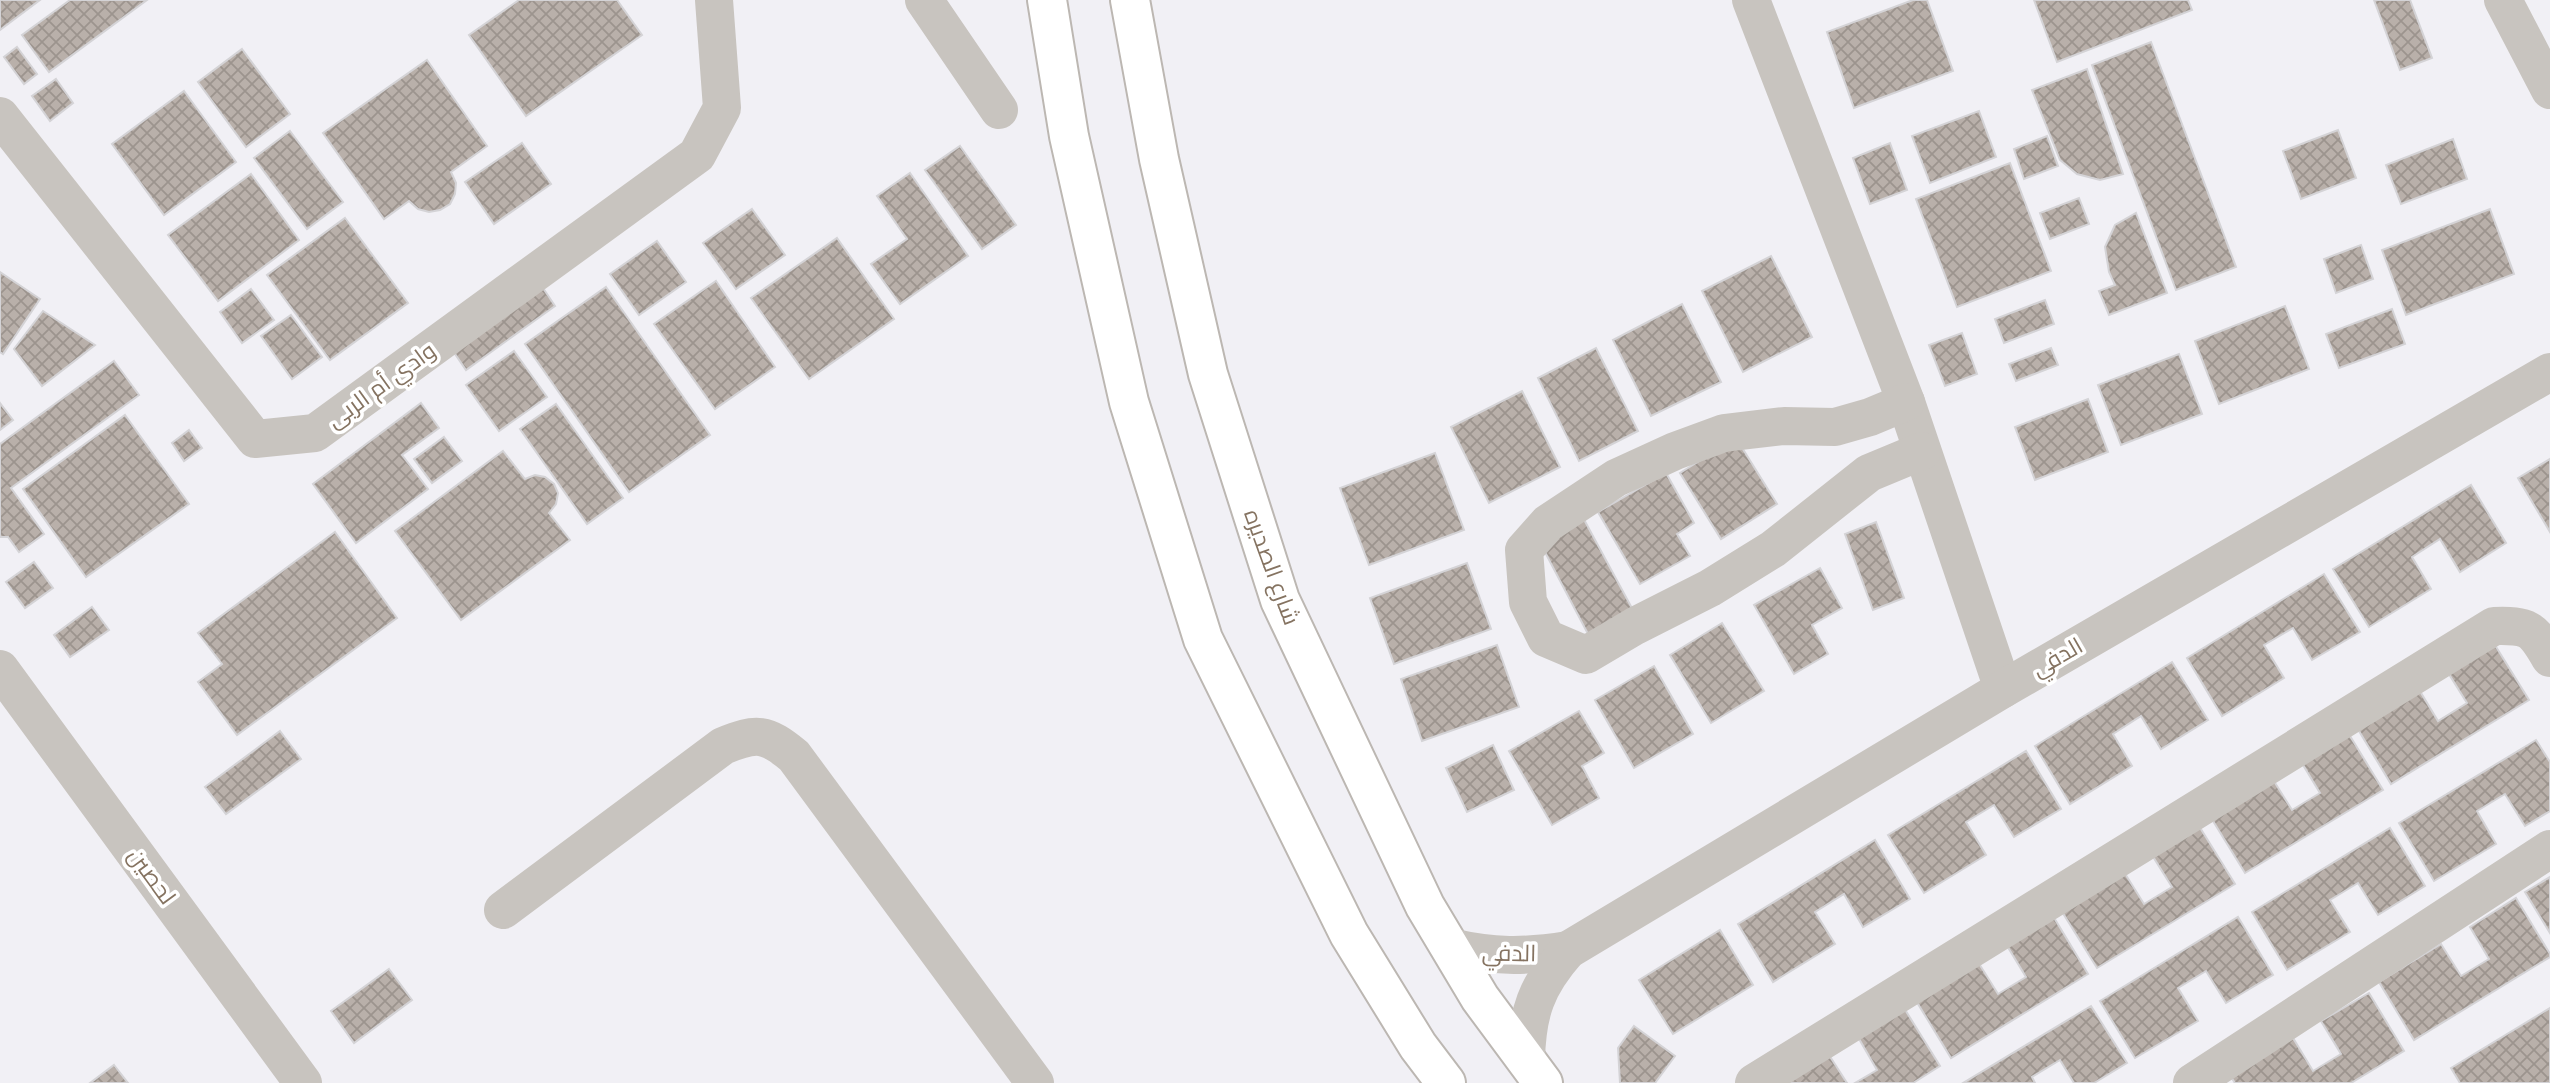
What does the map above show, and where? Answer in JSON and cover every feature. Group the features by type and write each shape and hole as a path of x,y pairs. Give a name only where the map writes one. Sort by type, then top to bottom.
{"main road":[{"path":"1047,0 1069,136 1129,402 1203,639 1349,934 1418,1046 1446,1083"},
{"name":"شارع الصديره","path":"1130,0 1159,159 1209,374 1280,600 1425,906 1480,998 1535,1072"}],"street":[{"name":"وادي أم الربى","path":"0,116 255,439 315,433 697,155 722,107 713,0"},
{"path":"924,0 999,110"},
{"path":"1751,0 1906,402 2003,689"},
{"path":"2503,0 2550,90"},
{"name":"الدفي","path":"1450,947 1504,957 1536,956 1568,950 2003,689 2550,372"},
{"path":"1906,402 1870,417 1835,427 1784,426 1724,433 1675,451 1616,478 1548,523 1524,550 1528,602 1546,638 1586,655 1773,549 1869,473 1922,451"},
{"path":"1754,1083 2494,626 2519,626 2537,636 2550,658"},
{"name":"لحصين","path":"4,682 286,1077"},
{"path":"503,910 723,746 748,736 774,740 794,756 1035,1083"},
{"path":"2192,1083 2550,849"},
{"name":"الدفي","path":"1535,1072 1527,1033 1532,1007 1540,986 1568,950"}],"building":[{"path":"0,0 40,0 0,30"},
{"path":"70,0 147,0 49,72 22,35"},
{"path":"519,0 617,0 642,35 526,116 469,35"},
{"path":"1913,0 1927,0 1953,71 1854,108 1827,32"},
{"path":"2034,0 2188,0 2192,10 2057,62"},
{"path":"2374,0 2410,0 2432,58 2400,70"},
{"path":"2151,42 2236,267 2176,290 2092,65"},
{"path":"17,47 37,74 24,84 4,57"},
{"path":"242,49 290,114 246,147 198,82"},
{"path":"427,60 487,146 451,172 456,183 450,204 429,212 418,209 409,201 384,219 323,133"},
{"path":"2087,69 2123,174 2100,180 2077,174 2060,160 2032,90"},
{"path":"56,79 73,103 50,121 32,96"},
{"path":"184,91 236,162 164,215 112,144"},
{"path":"1979,111 1996,157 1930,183 1912,136"},
{"path":"2338,130 2356,178 2301,199 2283,151"},
{"path":"290,131 343,202 307,229 254,158"},
{"path":"2047,136 2058,166 2024,179 2014,149"},
{"path":"2453,139 2467,179 2401,204 2386,165"},
{"path":"522,143 551,184 494,224 465,182"},
{"path":"1890,143 1907,190 1870,204 1853,158"},
{"path":"960,146 1016,225 982,249 925,170"},
{"path":"2010,163 2051,271 1957,307 1916,199"},
{"path":"910,173 968,256 900,304 871,264 907,239 877,196"},
{"path":"251,174 299,240 218,301 168,235"},
{"path":"2079,198 2089,224 2050,239 2040,213"},
{"path":"752,209 785,255 736,289 703,243"},
{"path":"2490,209 2514,274 2406,315 2382,250"},
{"path":"2136,213 2167,293 2109,315 2099,291 2115,285 2109,272 2105,247 2115,225"},
{"path":"345,218 408,303 330,360 267,275"},
{"path":"837,238 894,319 809,379 751,298"},
{"path":"657,241 686,282 639,315 610,274"},
{"path":"2361,245 2373,279 2336,293 2324,259"},
{"path":"1771,256 1812,337 1743,372 1702,291"},
{"path":"0,272 40,299 3,354 0,352"},
{"path":"716,281 775,367 715,409 654,324"},
{"path":"606,287 710,435 629,492 525,344"},
{"path":"543,288 555,306 466,370 453,351"},
{"path":"251,289 274,320 242,343 220,312"},
{"path":"2045,300 2054,324 2004,343 1995,319"},
{"path":"1682,304 1721,382 1651,416 1613,340"},
{"path":"2285,306 2309,369 2219,404 2195,341"},
{"path":"2392,309 2405,344 2339,368 2326,334"},
{"path":"43,311 95,345 42,386 14,349"},
{"path":"291,315 322,357 292,379 261,336"},
{"path":"1962,333 1977,374 1945,386 1929,345"},
{"path":"1596,348 1638,431 1579,461 1538,378"},
{"path":"2051,348 2058,365 2016,381 2009,364"},
{"path":"514,351 547,397 499,431 466,385"},
{"path":"2179,354 2202,414 2121,445 2098,385"},
{"path":"114,361 139,395 11,488 44,534 19,552 8,537 0,537 0,444"},
{"path":"1522,391 1560,467 1489,503 1451,427"},
{"path":"2088,399 2108,452 2035,480 2015,427"},
{"path":"0,403 13,420 0,430"},
{"path":"421,403 439,428 402,455 428,489 356,543 313,484"},
{"path":"556,404 623,498 587,524 520,429"},
{"path":"125,415 189,504 86,577 23,489"},
{"path":"189,430 202,448 184,461 172,443"},
{"path":"444,437 462,461 432,483 414,459"},
{"path":"1736,438 1777,504 1721,539 1680,473"},
{"path":"503,451 525,479 535,475 545,477 554,484 558,493 556,504 549,513 570,540 461,620 395,531"},
{"path":"1435,453 1464,530 1369,565 1340,488"},
{"path":"2550,459 2550,532 2518,478"},
{"path":"1666,473 1694,523 1677,534 1690,556 1640,584 1598,512"},
{"path":"2471,485 2506,543 2460,572 2440,539 2412,557 2431,589 2369,627 2333,569"},
{"path":"1581,514 1633,610 1588,634 1537,537"},
{"path":"1876,522 1904,598 1873,610 1845,534"},
{"path":"335,532 397,618 237,735 198,682 222,664 198,633"},
{"path":"34,562 53,588 25,608 6,582"},
{"path":"1467,563 1491,629 1394,664 1370,598"},
{"path":"1820,568 1842,608 1812,625 1828,654 1794,674 1754,605"},
{"path":"2324,574 2360,632 2312,660 2293,628 2264,645 2284,678 2222,716 2187,658"},
{"path":"92,607 109,630 70,657 54,635"},
{"path":"1722,623 1764,691 1711,723 1670,655"},
{"path":"2493,642 2529,700 2391,784 2356,726 2418,688 2438,721 2467,703 2447,671"},
{"path":"1497,645 1519,707 1422,741 1401,679"},
{"path":"2172,662 2208,720 2161,749 2141,716 2113,734 2132,766 2070,804 2035,746"},
{"path":"1654,666 1693,734 1634,768 1595,700"},
{"path":"1579,711 1604,753 1582,766 1599,798 1552,825 1509,751"},
{"path":"280,731 301,759 226,814 205,787"},
{"path":"2347,731 2383,790 2245,873 2210,816 2272,778 2292,810 2320,793 2300,760"},
{"path":"2536,740 2550,762 2550,811 2525,826 2505,794 2477,811 2496,844 2434,881 2399,823"},
{"path":"1493,745 1514,790 1467,812 1446,768"},
{"path":"2026,751 2061,809 2014,837 1994,805 1966,822 1986,855 1924,893 1888,835"},
{"path":"2199,826 2235,884 2097,968 2061,910 2124,872 2144,904 2172,887 2152,855"},
{"path":"2390,828 2425,886 2378,915 2358,883 2330,900 2350,932 2287,970 2252,912"},
{"path":"1875,840 1910,899 1863,927 1844,894 1815,912 1835,944 1773,982 1738,924"},
{"path":"2550,877 2550,933 2525,892"},
{"path":"2516,898 2550,957 2414,1040 2379,982 2441,944 2461,976 2489,959 2470,927"},
{"path":"2053,916 2088,974 1951,1058 1915,999 1978,962 1998,994 2026,977 2006,944"},
{"path":"2238,917 2273,975 2226,1003 2206,971 2178,988 2198,1021 2135,1058 2100,1001"},
{"path":"1720,930 1753,985 1673,1034 1639,980"},
{"path":"389,969 412,1000 354,1043 331,1011"},
{"path":"2369,993 2404,1051 2351,1083 2235,1083 2231,1077 2293,1038 2313,1071 2341,1054 2321,1021"},
{"path":"2091,1006 2127,1063 2094,1083 2074,1083 2060,1060 2032,1077 2035,1083 1963,1083"},
{"path":"1904,1008 1940,1066 1913,1083 1855,1083 1877,1070 1858,1037"},
{"path":"2550,1008 2550,1083 2460,1083 2451,1068"},
{"path":"1634,1026 1675,1056 1655,1083 1620,1083 1618,1048"},
{"path":"1829,1055 1847,1083 1782,1083"},
{"path":"114,1065 128,1083 90,1083"}]}
